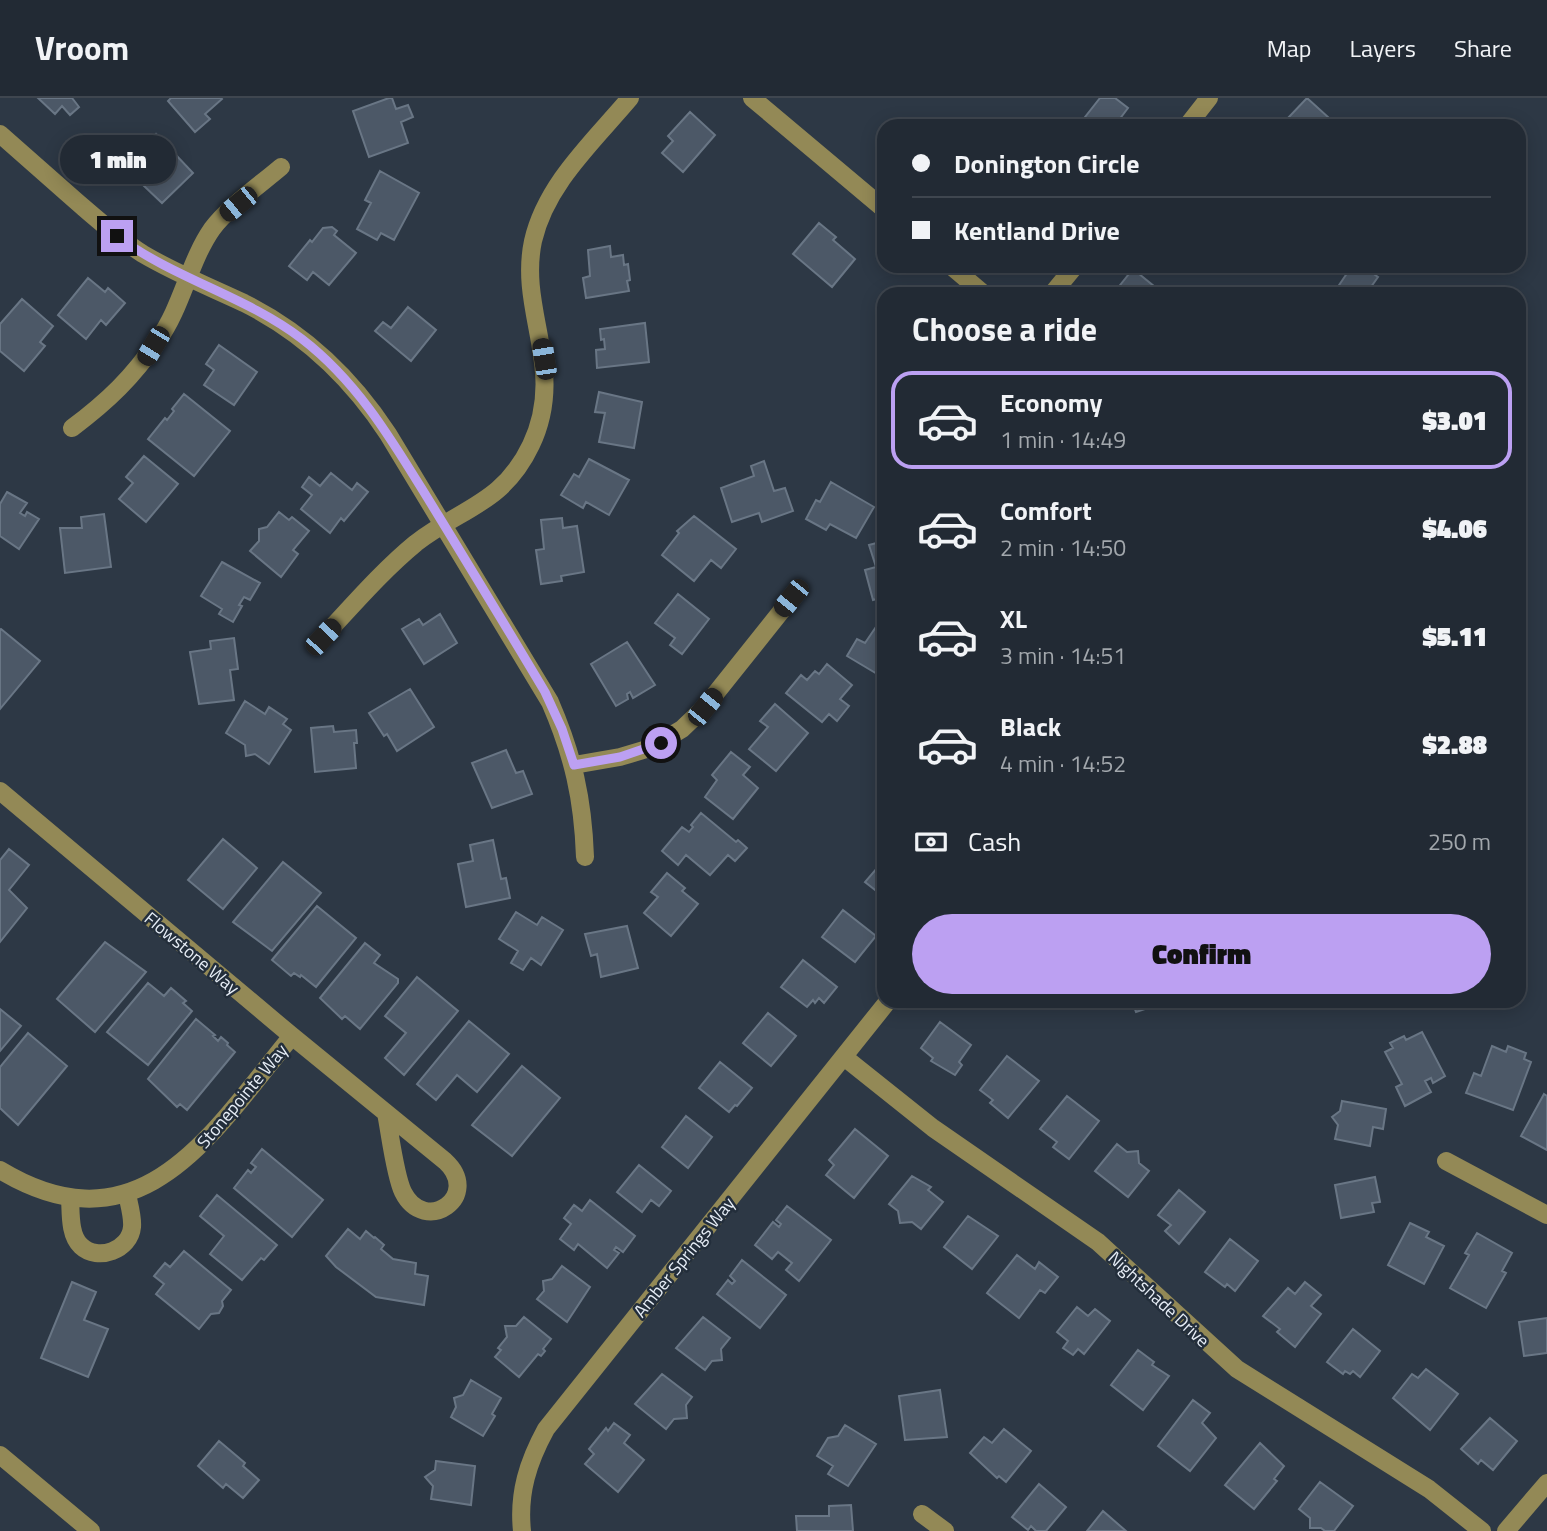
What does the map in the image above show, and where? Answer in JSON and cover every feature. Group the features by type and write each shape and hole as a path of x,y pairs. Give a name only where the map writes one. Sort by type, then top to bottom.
{"street":[{"path":"323,637 393,563 417,543 503,486 530,446 542,412 545,378 531,276 533,243 540,220 557,184 630,98"},
{"path":"752,98 877,203"},
{"path":"1192,119 1209,98"},
{"path":"0,134 117,236 188,278 279,323 334,366 358,392 378,419 545,692 562,729 574,765 584,822 585,857"},
{"path":"72,428 112,397 142,364 159,339 212,229 224,215 281,167"},
{"path":"959,273 976,287"},
{"path":"1058,287 1069,273"},
{"path":"574,765 620,757 650,748 682,729 704,708 791,598"},
{"name":"Flowstone Way","path":"0,792 456,1170 458,1185 454,1199 445,1209 430,1213 413,1207 402,1191 386,1113"},
{"name":"Amber Springs Way","path":"522,1531 520,1515 526,1474 546,1429 882,1008"},
{"name":"Stonepointe Way","path":"0,1170 26,1186 70,1198 99,1199 127,1194 164,1177 198,1149 292,1036"},
{"name":"Nightshade Drive","path":"844,1057 933,1128 1098,1242 1237,1369 1429,1489 1482,1531"},
{"path":"1446,1161 1547,1215"},
{"path":"70,1198 73,1231 81,1246 94,1253 107,1254 120,1248 130,1237 133,1225 127,1194"},
{"path":"0,1455 91,1531"},
{"path":"1506,1531 1547,1483"},
{"path":"922,1514 945,1531"}],"building":[{"path":"38,98 72,98 79,107 70,115 62,106 55,114"},
{"path":"171,98 222,99 205,114 210,119 195,132 168,101"},
{"path":"392,98 396,109 408,105 413,117 401,122 408,143 369,157 353,111"},
{"path":"1100,98 1115,98 1128,108 1120,119 1084,119"},
{"path":"1307,98 1328,117 1326,119 1287,119"},
{"path":"690,112 715,135 683,172 662,153 673,141 668,136"},
{"path":"156,134 193,173 162,203 123,166"},
{"path":"380,171 419,193 394,240 381,233 377,240 357,229 371,203 365,200"},
{"path":"819,223 836,237 833,240 855,259 832,287 793,254"},
{"path":"332,227 337,231 334,235 356,253 329,285 313,272 307,280 289,266 323,228"},
{"path":"610,246 611,257 623,255 624,265 628,264 629,291 586,298 583,278 590,276 588,250"},
{"path":"1130,273 1138,273 1155,287 1119,287"},
{"path":"1347,273 1372,273 1378,277 1371,287 1338,287"},
{"path":"88,278 105,292 108,288 125,303 106,325 101,320 86,339 58,315"},
{"path":"22,299 53,326 40,342 45,346 24,371 0,351 0,324"},
{"path":"408,307 436,330 411,361 375,331 383,322 391,328"},
{"path":"645,323 649,362 597,368 596,350 605,349 600,329"},
{"path":"219,345 257,372 234,405 204,385 214,370 206,364"},
{"path":"599,392 642,402 634,448 599,442 605,413 595,412"},
{"path":"184,394 230,431 194,476 148,439 165,418 167,420"},
{"path":"144,456 178,484 146,522 119,499 133,483 126,477"},
{"path":"589,459 629,480 609,515 586,502 583,508 561,495 574,474 579,477"},
{"path":"764,461 774,491 785,488 793,511 762,522 759,513 732,522 721,488 754,476 751,466"},
{"path":"331,473 352,490 357,483 368,492 344,521 341,518 330,533 301,509 312,495 302,487 309,477 320,486"},
{"path":"831,482 874,507 856,538 830,524 826,530 806,519 816,500 820,502"},
{"path":"7,492 27,503 20,513 25,516 27,512 39,519 19,549 0,536 0,504"},
{"path":"279,512 289,520 292,517 309,531 293,550 298,554 281,577 250,551 259,541 259,529 267,527"},
{"path":"104,514 111,567 65,573 60,528 82,528 81,517"},
{"path":"694,516 736,549 721,568 711,560 694,581 662,555 679,533 677,531"},
{"path":"562,518 563,528 577,526 584,572 561,576 562,581 541,584 536,550 544,549 541,520"},
{"path":"877,543 877,599 873,600 865,570 876,567 869,545"},
{"path":"222,562 260,583 250,600 244,597 233,622 219,614 222,609 201,596"},
{"path":"678,594 709,619 682,654 670,645 675,638 655,623"},
{"path":"440,614 457,643 424,664 402,629 419,619 423,625"},
{"path":"877,625 877,674 847,656 857,639 865,643"},
{"path":"0,630 40,661 0,709"},
{"path":"234,638 238,669 230,670 234,700 199,704 190,652 211,649 210,641"},
{"path":"627,642 655,685 633,698 630,692 627,694 628,699 616,706 591,664"},
{"path":"827,664 852,685 840,699 849,706 837,721 829,714 822,722 786,693 801,675 807,680 815,671 819,674"},
{"path":"410,689 434,727 397,751 369,713"},
{"path":"245,701 265,714 269,707 287,719 283,724 291,730 269,764 255,754 246,756 245,745 226,733"},
{"path":"775,704 808,733 776,771 749,749 768,727 760,721"},
{"path":"333,726 334,732 356,730 356,768 315,772 311,728"},
{"path":"506,750 516,773 523,771 532,794 492,808 472,763"},
{"path":"731,752 750,767 743,775 758,788 733,819 705,797 717,780 712,775"},
{"path":"701,813 747,848 735,861 728,855 710,875 686,855 678,865 662,851 682,827 689,832"},
{"path":"223,839 257,868 223,909 188,880"},
{"path":"493,840 501,879 506,878 510,898 466,907 458,864 473,861 470,845"},
{"path":"9,849 29,865 9,890 27,908 0,942 0,860"},
{"path":"283,862 321,893 272,951 233,922"},
{"path":"877,868 877,891 865,882"},
{"path":"667,873 685,888 682,891 698,904 671,936 644,913 658,897 651,892"},
{"path":"317,906 356,938 316,987 301,975 300,977 294,973 291,976 272,960"},
{"path":"843,910 876,936 855,962 822,937"},
{"path":"516,912 537,925 542,917 563,930 541,965 531,958 523,970 511,963 518,951 499,939"},
{"path":"627,926 638,968 601,977 597,954 591,956 585,934"},
{"path":"105,942 146,972 95,1032 57,999"},
{"path":"365,943 380,955 374,963 398,979 398,983 360,1029 345,1016 342,1019 320,998"},
{"path":"803,960 837,987 824,1003 819,998 807,1007 781,987"},
{"path":"417,977 458,1011 404,1075 385,1058 406,1033 385,1016"},
{"path":"148,983 164,996 171,988 186,1001 183,1003 192,1011 148,1065 107,1032"},
{"path":"0,1009 21,1026 0,1051"},
{"path":"768,1013 796,1036 771,1066 743,1043"},
{"path":"196,1019 215,1035 213,1036 218,1041 221,1037 235,1052 187,1110 180,1104 177,1107 148,1079"},
{"path":"469,1021 509,1054 477,1092 457,1075 436,1100 417,1084"},
{"path":"940,1022 971,1045 959,1062 962,1065 955,1075 931,1061 933,1058 921,1048"},
{"path":"1422,1032 1445,1076 1433,1083 1431,1078 1425,1081 1431,1092 1405,1106 1396,1087 1402,1084 1385,1052 1393,1048 1390,1043 1404,1036 1406,1040"},
{"path":"28,1033 67,1066 18,1125 0,1108 0,1067"},
{"path":"1492,1046 1506,1052 1508,1046 1526,1053 1524,1059 1531,1062 1513,1110 1466,1093 1474,1073 1481,1076"},
{"path":"1007,1056 1039,1081 1008,1118 990,1103 993,1100 980,1090"},
{"path":"720,1062 752,1088 729,1112 699,1088"},
{"path":"522,1066 560,1098 512,1156 472,1125"},
{"path":"1544,1094 1547,1096 1547,1150 1521,1136"},
{"path":"1067,1096 1099,1121 1069,1159 1053,1147 1057,1142 1040,1129"},
{"path":"1342,1101 1386,1109 1383,1129 1373,1127 1370,1146 1335,1139 1338,1125 1332,1117 1340,1111"},
{"path":"686,1116 712,1137 688,1168 662,1147"},
{"path":"855,1129 888,1156 854,1198 826,1175 834,1165 829,1160"},
{"path":"1117,1144 1127,1152 1138,1151 1139,1163 1149,1171 1128,1197 1095,1171"},
{"path":"262,1149 323,1200 292,1237 234,1188 248,1170 251,1173 256,1167 251,1163"},
{"path":"639,1165 671,1191 659,1206 651,1200 642,1212 617,1192"},
{"path":"912,1176 931,1187 928,1190 943,1202 921,1229 912,1222 900,1223 898,1211 889,1204"},
{"path":"1375,1177 1380,1202 1372,1203 1374,1212 1341,1218 1335,1185"},
{"path":"1179,1190 1205,1212 1179,1244 1165,1231 1171,1225 1158,1215"},
{"path":"217,1195 277,1245 264,1260 261,1258 242,1280 210,1254 224,1236 200,1216"},
{"path":"590,1200 635,1236 623,1252 616,1247 614,1250 619,1253 607,1268 578,1244 574,1250 560,1239 571,1224 564,1218 574,1205 582,1211"},
{"path":"787,1206 831,1240 799,1281 786,1270 792,1263 778,1252 772,1259 755,1245 773,1222 779,1227 781,1224 776,1220"},
{"path":"968,1216 998,1236 972,1269 944,1247"},
{"path":"1410,1223 1429,1232 1426,1237 1444,1246 1424,1284 1388,1265"},
{"path":"348,1229 360,1239 366,1231 375,1237 384,1245 381,1249 393,1259 416,1263 415,1274 428,1276 424,1305 376,1297 336,1267 326,1256"},
{"path":"1477,1233 1512,1253 1502,1271 1506,1273 1486,1308 1450,1288 1469,1255 1465,1253"},
{"path":"1230,1239 1258,1261 1235,1291 1205,1272"},
{"path":"184,1251 231,1290 222,1301 223,1306 219,1313 211,1314 199,1329 156,1294 164,1284 154,1276 165,1263 170,1267"},
{"path":"1017,1255 1035,1269 1039,1262 1058,1277 1045,1293 1040,1290 1019,1318 987,1293"},
{"path":"742,1260 786,1295 760,1328 717,1294 728,1280 732,1284 735,1281 730,1276"},
{"path":"562,1266 590,1287 567,1322 537,1299 544,1291 543,1281 552,1279"},
{"path":"72,1282 96,1292 84,1320 108,1329 88,1377 41,1358"},
{"path":"1305,1282 1321,1295 1311,1306 1321,1314 1295,1347 1277,1332 1280,1329 1263,1316 1288,1288 1295,1294"},
{"path":"1077,1307 1088,1316 1095,1309 1110,1321 1084,1354 1078,1349 1073,1355 1063,1348 1068,1341 1057,1332"},
{"path":"524,1317 551,1339 541,1356 538,1354 519,1377 495,1357 507,1337 505,1326 516,1326"},
{"path":"703,1317 730,1338 721,1349 722,1360 712,1361 705,1370 676,1348"},
{"path":"1547,1318 1547,1353 1524,1356 1519,1322"},
{"path":"1353,1329 1380,1351 1360,1377 1353,1371 1350,1374 1345,1371 1343,1374 1327,1362"},
{"path":"1138,1350 1154,1362 1152,1365 1169,1376 1143,1410 1111,1385"},
{"path":"1426,1369 1458,1394 1430,1430 1393,1398 1412,1374 1418,1378"},
{"path":"662,1374 692,1397 686,1405 687,1418 674,1419 666,1429 635,1404"},
{"path":"471,1380 501,1398 492,1414 495,1416 483,1436 451,1417 456,1407 454,1398 463,1395"},
{"path":"940,1390 947,1437 905,1440 899,1396"},
{"path":"1193,1400 1210,1413 1202,1423 1216,1438 1190,1471 1158,1446"},
{"path":"1490,1418 1517,1441 1493,1470 1481,1460 1478,1464 1461,1449"},
{"path":"614,1423 630,1435 624,1443 644,1460 618,1492 585,1464 594,1454 589,1449 606,1428 608,1431"},
{"path":"845,1425 876,1444 848,1486 828,1474 833,1466 817,1456 828,1438 838,1436"},
{"path":"1004,1429 1031,1451 1006,1482 999,1476 997,1478 970,1453 984,1437 992,1443"},
{"path":"219,1441 245,1463 243,1466 259,1480 243,1498 226,1484 223,1488 198,1466"},
{"path":"1260,1443 1284,1466 1274,1479 1277,1481 1254,1509 1225,1485"},
{"path":"436,1461 475,1466 471,1505 431,1499 433,1486 425,1477 435,1470"},
{"path":"1320,1482 1353,1506 1334,1531 1310,1528 1310,1518 1299,1509"},
{"path":"1039,1484 1066,1507 1046,1531 1036,1531 1031,1526 1028,1530 1012,1517"},
{"path":"851,1505 853,1531 797,1531 796,1516 829,1516 829,1506"},
{"path":"1103,1511 1126,1531 1087,1531"}],"route":[{"path":"117,236 171,270 279,323 334,366 358,392 388,434 545,692 562,729 574,765 620,757 661,743"}]}
